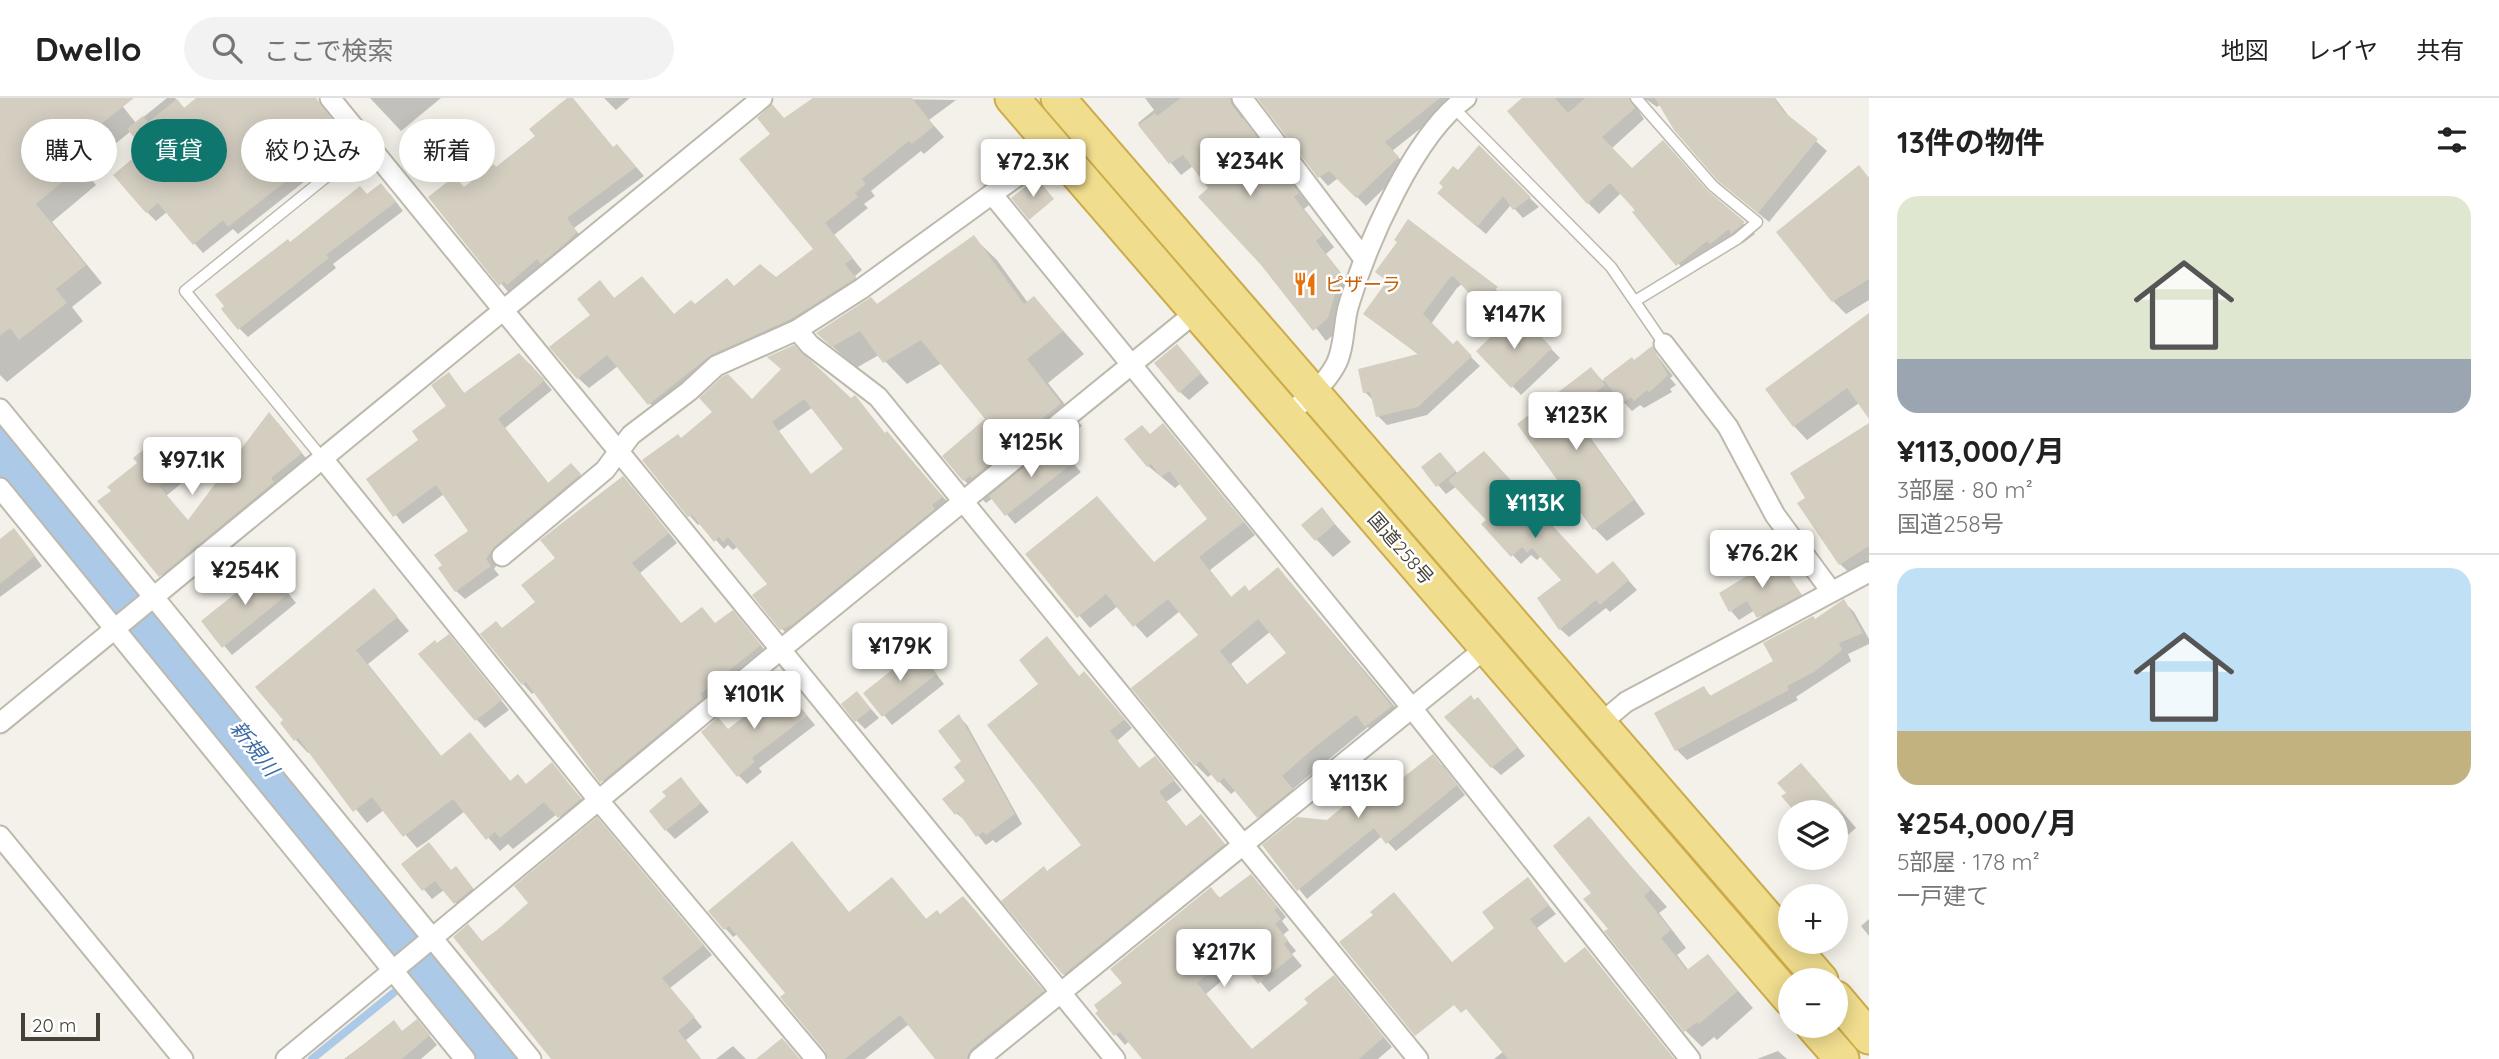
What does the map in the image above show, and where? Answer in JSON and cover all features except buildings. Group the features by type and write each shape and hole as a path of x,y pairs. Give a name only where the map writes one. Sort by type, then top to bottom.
{"highway":[{"name":"国道258号","path":"1012,98 1778,985"},
{"name":"国道258号","path":"1058,98 1811,968"},
{"path":"1848,1012 1869,1037"},
{"path":"1824,1038 1842,1059"}],"street":[{"path":"330,98 347,119"},
{"path":"0,723 762,98"},
{"path":"1242,98 1364,259"},
{"path":"1287,415 1314,393 1336,365 1348,306 1364,259 1405,174 1451,103"},
{"path":"502,556 605,470 631,435 689,391 716,366 797,330 861,289 1057,148"},
{"path":"385,166 1115,1059"},
{"path":"992,194 1411,707 1690,1059"},
{"path":"286,1059 400,977 431,939 600,802 779,651 1196,312"},
{"path":"797,330 810,345 878,397 1418,1059"},
{"path":"1664,344 1728,427 1775,515 1831,591"},
{"path":"0,409 531,1059"},
{"path":"323,458 600,802 816,1059"},
{"path":"0,488 117,625 465,1059"},
{"path":"1601,723 1626,702 1869,572"},
{"path":"979,1059 1487,647"},
{"path":"0,836 183,1059"}],"lane":[{"path":"1635,301 1737,239 1757,222 1713,186 1636,98"},
{"path":"1451,103 1611,267 1664,344"},
{"path":"320,182 186,291 323,458"}],"waterway":[{"name":"新規川","path":"0,448 69,532 119,580 276,773 307,827 497,1059"},
{"path":"312,1059 423,969"}],"place":[{"name":"ピザーラ","path":"1305,284"}]}
